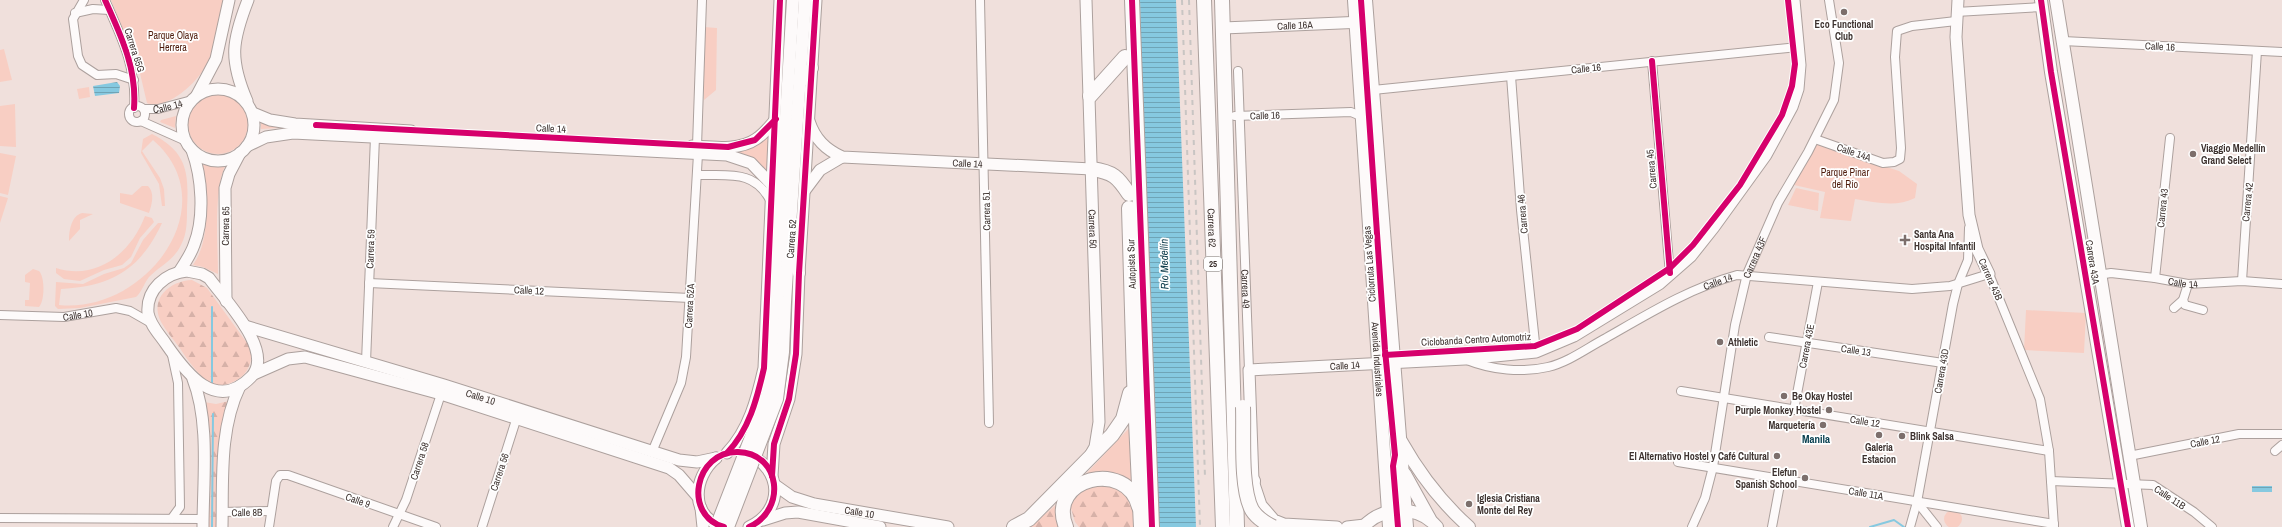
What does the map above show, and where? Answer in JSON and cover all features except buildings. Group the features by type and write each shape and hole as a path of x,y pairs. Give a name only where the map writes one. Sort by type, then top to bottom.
{"highway":[{"name":"Autopista Sur","path":"1123,0 1134,379 1141,522"},
{"name":"Autopista Sur","path":"1132,0 1152,527"},
{"name":"Carrera 62","path":"1204,0 1223,527"},
{"name":"Carrera 62","path":"1222,0 1223,28 1233,116 1232,355 1237,520"},
{"path":"1090,96 1125,57"},
{"path":"1092,169 1108,171 1114,175 1129,194"},
{"path":"1131,282 1139,213"},
{"path":"1232,355 1242,393 1246,493 1252,511 1257,517 1273,527"},
{"path":"1014,527 1029,519 1090,456 1112,436 1123,419 1134,379"},
{"path":"1066,527 1062,514 1065,500 1078,486 1096,478 1118,482 1128,488 1134,495 1141,522"},
{"path":"1237,520 1253,481"}],"main road":[{"name":"Carrera 52","path":"786,228 779,113 787,88 793,0"},
{"name":"Carrera 52","path":"716,527 767,396 772,367 780,302 800,82 805,0"},
{"name":"Avenida Industriales","path":"1354,0 1362,22 1373,90 1406,527"},
{"name":"Avenida Industriales","path":"1366,0 1362,22 1362,103 1389,527"},
{"name":"Carrera 43A","path":"2056,0 2129,456 2128,527"},
{"name":"Carrera 43A","path":"2041,4 2085,276 2128,484 2141,527"},
{"path":"800,82 812,68"},
{"path":"779,113 787,88"},
{"path":"769,270 786,228"},
{"path":"786,228 799,273"},
{"name":"Carrera 52","path":"728,527 777,399 783,352 780,302"},
{"path":"1399,438 1439,496 1470,527"},
{"path":"1402,466 1419,501 1435,525"},
{"path":"1364,526 1375,517 1388,512 1405,510 1420,514 1435,525"}],"street":[{"path":"75,13 84,0"},
{"name":"Carrera 65G","path":"105,0 130,63 135,84 134,108"},
{"path":"180,272 191,252 198,233 199,172 183,132 183,119 187,107 194,98 216,59 229,0"},
{"path":"189,145 203,157 215,160 224,160 244,150 254,128 251,109 237,75 233,49 248,0"},
{"name":"Carrera 52A","path":"652,452 681,384 686,357 697,175 702,0"},
{"name":"Carrera 52","path":"700,502 701,475 707,465 736,443 752,412 764,368 773,186 779,113 780,0"},
{"name":"Carrera 52","path":"761,521 772,504 774,444 789,399 793,378 816,0"},
{"name":"Carrera 51","path":"980,0 990,423"},
{"name":"Carrera 50","path":"1086,0 1099,422 1095,447 1090,456"},
{"path":"1670,275 1691,256 1740,192 1778,135 1792,108 1798,89 1800,65 1794,0"},
{"name":"Carrera 43F","path":"1692,527 1705,498 1713,467 1737,313 1747,274 1778,202 1815,139 1834,100 1839,63 1830,0"},
{"name":"Carrera 43B","path":"1958,0 1956,16 1969,215 1977,249 1989,274 2040,398 2049,451 2054,525"},
{"path":"1956,16 2041,4"},
{"path":"75,13 93,8 110,10"},
{"name":"Carrera 65G","path":"75,13 73,19 74,35 82,65 97,75 116,74 135,84"},
{"name":"Calle 14A","path":"1815,139 1884,163 1894,162 1900,159 1901,148 1895,57 1897,32 1912,26 1956,16"},
{"name":"Calle 16A","path":"1223,28 1322,22 1362,22"},
{"name":"Calle 16","path":"2063,41 2282,52"},
{"name":"Calle 16","path":"1373,90 1798,47"},
{"name":"Carrera 42","path":"2242,281 2257,51"},
{"name":"Carrera 45","path":"1652,61 1670,275"},
{"name":"Carrera 65G","path":"116,74 130,63"},
{"name":"Carrera 49","path":"1238,71 1233,116 1249,370 1253,481 1261,505 1274,520 1284,524 1336,527"},
{"name":"Carrera 46","path":"1511,76 1521,210 1536,352"},
{"path":"135,84 147,110"},
{"path":"194,98 210,90 224,89 234,92 251,109"},
{"name":"Calle 14","path":"147,110 194,98"},
{"path":"1351,112 1362,103"},
{"path":"139,107 147,110 141,121 134,121 130,117 130,112 134,108 139,107"},
{"name":"Calle 14","path":"251,109 283,122 321,126 698,150 740,158 758,169 773,186"},
{"name":"Calle 16","path":"1233,116 1351,112 1363,117"},
{"name":"Calle 14","path":"244,150 266,137 284,134 698,150 742,145 755,140 779,113"},
{"name":"Calle 14","path":"808,118 812,131 820,142 830,151 842,157 1092,169"},
{"name":"Calle 14","path":"141,121 189,145"},
{"name":"Carrera 59","path":"366,362 375,137"},
{"name":"Carrera 43","path":"2154,278 2170,138"},
{"name":"Carrera 65","path":"226,301 224,277 225,188 229,174 244,150"},
{"path":"805,191 820,170 842,157"},
{"path":"697,175 739,177 754,180 766,192 772,205"},
{"name":"Carrera 43D","path":"1911,524 1918,502 1958,284 1968,260 1969,215"},
{"path":"0,518 172,518 203,523 203,421 198,393 192,378 151,323 149,305 155,288 167,276 180,272 195,272 209,278 245,326 255,343 258,359 254,374 240,386 219,391 206,388 192,378"},
{"name":"Calle 14","path":"1465,359 1483,366 1506,369 1549,367 1570,359 1677,298 1720,280 1747,274 1818,282 1912,289 1958,284 1989,274"},
{"name":"Calle 14","path":"2085,276 2100,274 2124,274 2188,284 2242,281 2282,284"},
{"name":"Calle 14","path":"1249,370 1465,359 1536,352 1574,336 1670,275"},
{"name":"Carrera 43E","path":"1794,410 1818,282"},
{"name":"Calle 12","path":"369,283 690,298"},
{"path":"2174,308 2183,300 2188,284"},
{"path":"2183,300 2185,305 2203,310"},
{"name":"Calle 10","path":"0,315 64,317 116,308 130,311 151,323"},
{"name":"Calle 10","path":"245,326 366,362 679,460 697,462 721,455 749,454 759,459 774,480 792,496 814,504 948,527"},
{"name":"Calle 13","path":"1769,337 1943,363"},
{"path":"171,351 178,383 180,507 172,518"},
{"name":"Calle 10","path":"254,374 288,359 305,357 441,394 517,417 669,468 688,484 713,522 724,527"},
{"path":"222,527 225,442 228,420 240,386"},
{"name":"Calle 12","path":"1681,391 2049,451"},
{"name":"Carrera 58","path":"393,527 406,500 441,394"},
{"path":"752,412 759,425 773,428 780,424"},
{"name":"Carrera 56","path":"482,527 517,417"},
{"name":"Calle 12","path":"2129,456 2239,434 2282,434"},
{"path":"2276,451 2282,445"},
{"name":"Calle 11A","path":"1678,462 1781,478 2054,525"},
{"name":"Calle 9","path":"271,511 276,481 280,475 288,475 436,527"},
{"path":"1772,527 1781,478"},
{"name":"Calle 11B","path":"2051,481 2153,485 2194,512 2212,527"},
{"path":"700,502 702,527"},
{"path":"1918,502 1937,527"},
{"path":"269,527 271,511"},
{"name":"Calle 8B","path":"222,512 271,511"},
{"name":"Calle 10","path":"749,527 761,521 785,513 798,512 880,527"},
{"path":"1347,527 1364,526"}],"green space":[{"name":"Parque Olaya Herrera","path":"111,0 225,0 219,29 211,55 205,67 187,89 174,98 164,102 157,104 147,103 138,65"},
{"path":"704,27 717,28 716,90 704,100"},
{"path":"4,49 12,80 0,82 0,50"},
{"path":"89,87 90,97 79,99 77,89"},
{"path":"212,94 224,94 235,99 243,107 248,118 246,136 235,149 224,154 212,154 201,149 193,141 188,130 188,118 193,107 201,99"},
{"path":"15,104 16,147 0,146 0,106"},
{"path":"176,116 175,128 160,122 161,120"},
{"path":"261,121 304,127 704,148 765,137 769,142 767,171 752,159 277,128 261,129"},
{"path":"152,134 173,148 183,164 186,174 188,196 187,223 186,232 181,245 171,259 149,277 136,297 80,308 58,309 55,306 56,282 83,284 104,274 124,268 131,263 143,240 158,223 162,223 144,253 134,264 110,279 95,284 61,289 59,305 91,303 121,292 146,274 166,250 179,223 182,194 174,166 153,140 142,151 160,178 164,189 165,206 162,206 159,184 141,153 143,139"},
{"name":"Parque Pinar del Río","path":"1816,144 1899,171 1917,184 1915,198 1893,204 1855,199 1851,221 1820,218 1825,192 1794,185"},
{"path":"0,153 16,156 8,195 0,193"},
{"path":"226,164 219,188 217,218 218,274 203,267 193,265 203,242 205,229 206,216 201,165"},
{"path":"142,186 148,186 152,192 152,202 149,213 120,203 120,193 132,195"},
{"path":"1796,188 1819,193 1818,211 1788,205"},
{"path":"0,196 8,198 0,223"},
{"path":"82,213 93,214 80,220 80,229 69,241 69,233 73,221 75,217"},
{"path":"145,216 152,218 154,222 140,238 131,257 122,265 104,270 80,281 64,279 56,273 56,268 71,271 85,271 111,261 131,242"},
{"path":"33,269 39,271 43,283 43,295 39,307 25,306 25,300 29,300 30,283 25,282 25,275"},
{"path":"192,280 207,288 250,347 250,364 247,370 242,376 229,383 213,386 208,382 190,363 161,322 158,313 158,305 164,292 169,287 176,284"},
{"path":"2026,310 2086,313 2084,353 2024,350"},
{"path":"229,401 222,425 219,527 206,527 204,402 216,404"},
{"path":"1131,426 1134,482 1111,474 1086,474"},
{"path":"1100,483 1123,489 1135,506 1135,527 1079,527 1075,522 1070,505 1078,491"},
{"path":"1058,503 1062,527 1030,527"},
{"path":"1953,510 1959,513 1962,519 1959,525 1953,528 1947,525 1944,519 1947,513"}],"water":[{"name":"Río Medellín","path":"1140,0 1176,0 1196,527 1159,527 1146,251"},
{"path":"117,82 120,86 119,93 95,96 93,86"},
{"path":"2252,486 2272,486 2272,492 2252,492"}],"waterway":[{"path":"212,307 212,385"},
{"path":"212,527 213,414"},
{"path":"1870,527 1894,520 1904,527"}],"railway":[{"path":"1182,0 1200,527"},
{"path":"1189,0 1205,477"}],"cycle path":[{"path":"105,0 127,52 133,79 134,108"},
{"path":"727,453 735,444 747,424 755,402 764,368 780,0"},
{"path":"772,476 774,444 789,399 796,354 799,273 816,0"},
{"path":"1132,0 1152,527"},
{"name":"Ciclorruta Las Vegas","path":"1361,0 1385,350 1395,455 1393,466 1398,527"},
{"name":"Ciclobanda Centro Automotriz","path":"1385,355 1535,346 1577,329 1670,268 1693,245 1740,185 1782,115 1792,86 1795,64 1788,0"},
{"path":"2041,0 2051,72 2128,527"},
{"path":"1652,61 1670,273"},
{"path":"316,125 728,147 755,140 776,119"},
{"path":"724,527 711,520 702,510 699,498 699,485 704,472 712,462 723,454 738,452 752,455 763,462 770,472 774,484 774,496 769,508 761,519 749,527"}],"place":[{"name":"Eco Functional Club","path":"1844,12"},
{"name":"Viaggio Medellín Grand Select","path":"2193,154"},
{"name":"Santa Ana Hospital Infantil","path":"1905,240"},
{"name":"Athletic","path":"1720,342"},
{"name":"Be Okay Hostel","path":"1784,396"},
{"name":"Purple Monkey Hostel","path":"1829,410"},
{"name":"Marquetería","path":"1823,425"},
{"name":"Galeria Estacion","path":"1879,435"},
{"name":"Blink Salsa","path":"1902,436"},
{"name":"El Alternativo Hostel y Café Cultural","path":"1777,456"},
{"name":"Elefun Spanish School","path":"1805,478"},
{"name":"Iglesia Cristiana Monte del Rey","path":"1469,504"}],"district":[{"name":"Manila","path":"1816,439"}]}
